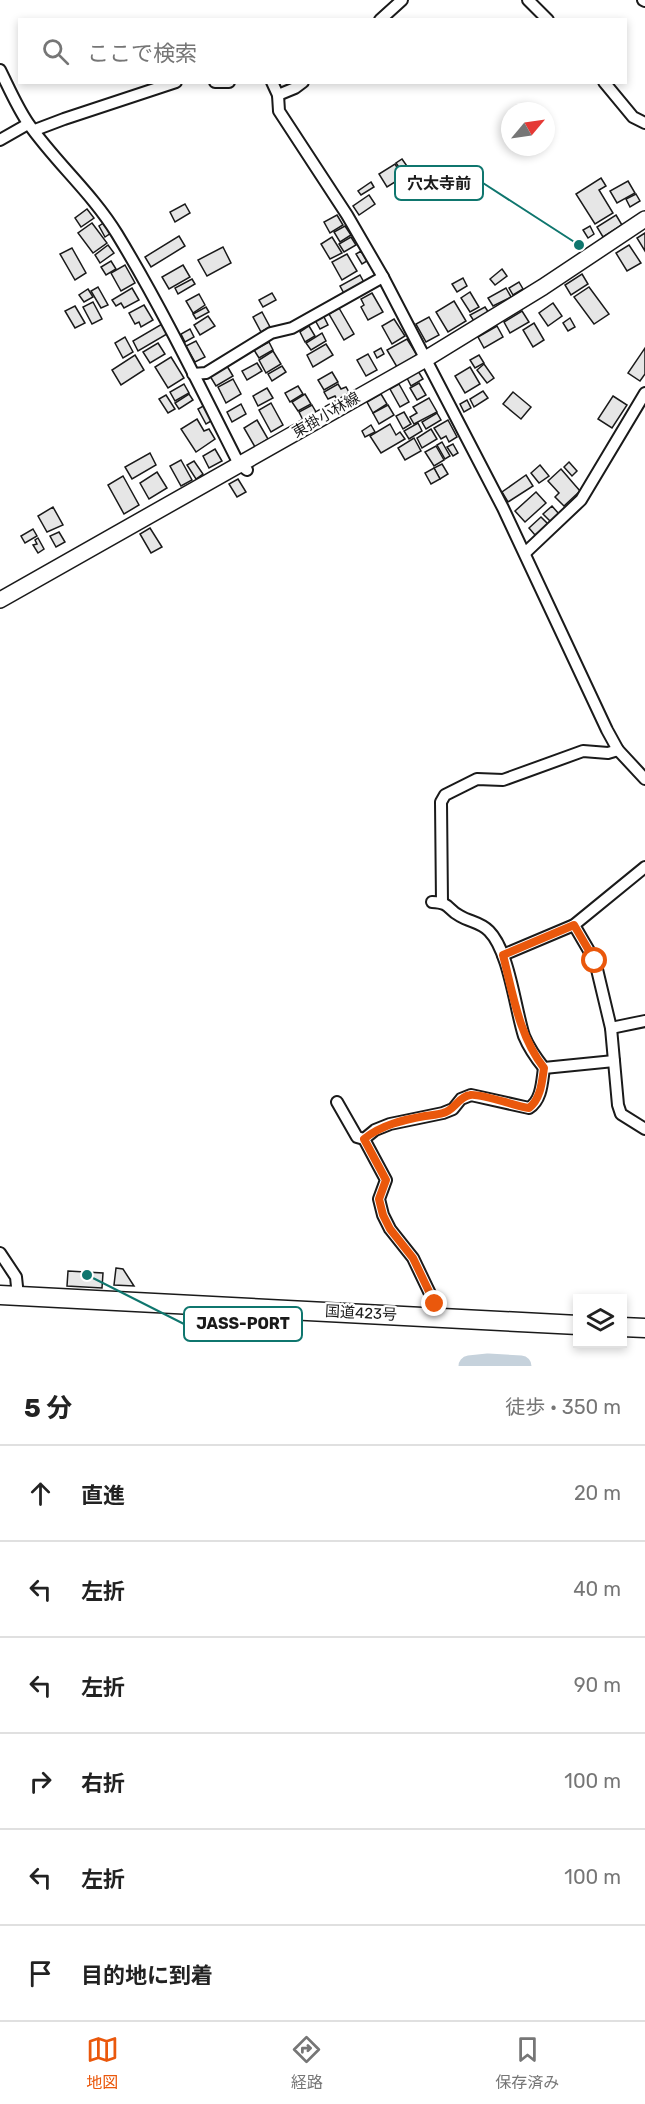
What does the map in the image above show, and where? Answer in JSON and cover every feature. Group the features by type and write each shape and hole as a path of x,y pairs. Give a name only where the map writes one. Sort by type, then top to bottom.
{"highway":[{"name":"国道423号","path":"9,1296 573,1324"},
{"path":"627,1327 645,1328"}],"main road":[{"name":"東掛小林線","path":"0,600 243,467 543,287 645,219"}],"street":[{"path":"382,18 402,0"},
{"path":"528,0 546,18"},
{"path":"0,70 32,127 72,178 103,212 173,333 243,467"},
{"path":"0,140 32,127 64,119 171,84"},
{"path":"273,84 278,95 279,111 347,215 383,278 525,553 574,663 618,750 645,779"},
{"path":"278,95 300,84"},
{"path":"606,84 633,117 645,123"},
{"path":"193,374 206,373 271,333 292,328 383,278"},
{"path":"525,553 581,500 645,393"},
{"path":"364,1139 375,1130 390,1124 453,1109 461,1099 471,1095 529,1108 534,1105 540,1091 544,1068 532,1053 525,1037 503,955 489,931 477,922 459,916 448,904 437,902 441,802 446,795 477,778 503,780 583,751 608,753 618,750"},
{"path":"503,955 574,925 645,867"},
{"path":"574,925 595,961 611,1028 621,1114 645,1129"},
{"path":"611,1028 645,1021"},
{"path":"544,1068 614,1060"},
{"path":"337,1102 357,1137 364,1139 386,1180 379,1199 383,1215 390,1229 413,1258 435,1304 435,1317"},
{"path":"0,1253 16,1277 9,1296"}],"building":[{"path":"402,159 409,169 403,173 396,163"},
{"path":"395,164 403,177 387,187 379,174"},
{"path":"601,178 606,186 599,190 613,213 595,224 576,194"},
{"path":"628,181 635,193 617,203 610,191"},
{"path":"371,182 374,187 361,195 358,191"},
{"path":"636,194 640,201 630,207 626,199"},
{"path":"369,195 375,204 359,215 353,206"},
{"path":"185,204 190,213 175,222 170,212"},
{"path":"87,209 94,218 81,227 75,218"},
{"path":"337,215 343,225 330,233 324,222"},
{"path":"616,215 622,225 603,237 597,227"},
{"path":"105,222 111,233 105,237 99,226"},
{"path":"92,223 107,243 93,253 78,233"},
{"path":"345,226 351,235 340,242 334,232"},
{"path":"590,226 594,234 588,238 583,230"},
{"path":"645,233 645,251 637,238"},
{"path":"179,236 185,246 151,267 145,257"},
{"path":"332,237 342,253 330,259 321,244"},
{"path":"351,237 356,245 344,252 339,244"},
{"path":"108,245 114,253 100,263 95,255"},
{"path":"629,245 641,263 627,271 616,253"},
{"path":"223,247 231,263 207,276 198,260"},
{"path":"72,248 86,273 75,280 60,254"},
{"path":"361,251 367,261 362,264 356,254"},
{"path":"347,254 357,271 342,280 332,262"},
{"path":"111,261 116,269 106,275 101,267"},
{"path":"125,265 135,283 121,291 111,273"},
{"path":"183,265 190,277 169,289 162,277"},
{"path":"502,269 507,276 495,285 490,279"},
{"path":"582,274 588,284 571,295 565,285"},
{"path":"360,275 366,286 346,297 340,286"},
{"path":"463,278 467,286 457,292 452,284"},
{"path":"192,279 195,284 178,294 175,288"},
{"path":"519,282 523,289 513,295 509,288"},
{"path":"98,287 108,305 101,308 91,291"},
{"path":"589,287 609,314 594,324 574,297"},
{"path":"132,288 139,300 124,308 121,303 116,306 112,300"},
{"path":"506,288 511,297 493,306 488,298"},
{"path":"88,289 93,297 84,302 79,295"},
{"path":"470,292 479,307 470,312 461,298"},
{"path":"272,293 276,300 263,307 259,300"},
{"path":"372,293 383,312 368,320 361,307 364,305 361,299"},
{"path":"199,294 205,305 193,313 186,301"},
{"path":"454,301 466,321 448,332 436,312"},
{"path":"93,302 102,319 92,324 83,307"},
{"path":"553,303 562,316 548,326 539,313"},
{"path":"144,305 153,320 141,327 139,322 135,324 129,313"},
{"path":"75,306 85,323 75,328 65,311"},
{"path":"206,307 209,312 196,319 193,314"},
{"path":"485,307 489,313 474,321 470,315"},
{"path":"339,308 354,334 344,340 329,314"},
{"path":"522,311 529,322 510,333 504,322"},
{"path":"262,312 270,327 261,332 253,317"},
{"path":"323,315 328,325 320,329 315,320"},
{"path":"208,316 215,326 200,335 194,325"},
{"path":"429,317 439,335 426,342 416,324"},
{"path":"570,318 575,327 568,331 563,323"},
{"path":"394,319 405,336 392,344 382,326"},
{"path":"534,323 544,340 533,347 523,330"},
{"path":"162,324 167,334 138,351 133,341"},
{"path":"309,326 315,336 305,342 300,332"},
{"path":"497,326 503,337 484,348 478,337"},
{"path":"190,329 194,337 185,342 181,334"},
{"path":"322,333 326,341 311,350 306,343"},
{"path":"125,337 133,352 123,358 115,343"},
{"path":"407,339 417,355 397,367 387,350"},
{"path":"196,341 205,357 195,362 186,346"},
{"path":"269,342 273,350 259,358 254,350"},
{"path":"158,343 165,354 150,363 143,352"},
{"path":"326,344 333,355 313,367 307,355"},
{"path":"381,348 384,354 377,358 374,352"},
{"path":"645,348 645,374 640,381 628,373"},
{"path":"273,351 281,364 266,373 259,360"},
{"path":"368,354 377,370 366,376 357,360"},
{"path":"135,355 144,370 121,385 112,370"},
{"path":"479,355 484,363 475,368 470,360"},
{"path":"171,357 184,378 168,388 155,367"},
{"path":"257,363 262,371 247,380 242,371"},
{"path":"484,364 494,378 487,383 477,370"},
{"path":"227,366 233,376 216,386 210,376"},
{"path":"282,366 286,372 272,381 268,374"},
{"path":"470,367 480,384 465,393 455,376"},
{"path":"418,371 423,379 411,386 407,378"},
{"path":"332,372 338,382 324,390 318,380"},
{"path":"233,379 241,394 226,403 218,387"},
{"path":"419,383 426,395 417,400 410,388"},
{"path":"184,384 189,393 175,401 170,392"},
{"path":"338,384 341,389 346,387 350,394 338,401 335,396 328,399 324,392"},
{"path":"399,384 409,402 400,407 390,389"},
{"path":"298,386 303,394 290,402 285,393"},
{"path":"267,388 273,398 258,406 253,396"},
{"path":"483,391 488,398 474,407 470,399"},
{"path":"513,392 531,407 521,419 503,404"},
{"path":"189,394 193,400 179,409 175,403"},
{"path":"305,394 311,404 298,411 292,402"},
{"path":"381,394 387,404 373,413 367,402"},
{"path":"166,395 175,409 168,413 159,399"},
{"path":"613,396 627,405 612,428 598,419"},
{"path":"429,398 437,412 414,424 410,417 417,413 413,407"},
{"path":"467,400 471,408 464,412 460,404"},
{"path":"271,403 283,425 271,432 259,410"},
{"path":"241,404 246,414 232,422 227,412"},
{"path":"205,405 213,420 206,424 198,409"},
{"path":"312,405 316,412 303,420 299,412"},
{"path":"388,405 394,415 379,424 373,413"},
{"path":"404,412 411,424 403,429 396,416"},
{"path":"437,413 441,420 426,429 422,422"},
{"path":"197,419 204,431 209,429 215,439 196,452 181,429"},
{"path":"257,420 268,439 255,447 244,428"},
{"path":"448,420 457,437 449,442 446,436 441,439 434,428"},
{"path":"418,423 422,431 409,439 404,431"},
{"path":"390,424 396,435 400,432 405,439 381,453 370,436"},
{"path":"371,425 375,432 365,437 362,431"},
{"path":"431,429 437,439 422,448 417,438"},
{"path":"414,438 421,451 405,460 398,448"},
{"path":"442,442 450,456 445,459 437,445"},
{"path":"453,444 458,453 453,456 447,447"},
{"path":"436,446 444,460 434,466 425,452"},
{"path":"215,449 222,461 209,468 203,456"},
{"path":"150,453 156,465 132,479 125,467"},
{"path":"181,460 192,480 181,486 170,466"},
{"path":"194,461 203,474 196,479 187,465"},
{"path":"569,462 577,471 572,476 564,467"},
{"path":"442,464 448,474 440,479 434,468"},
{"path":"540,465 549,476 539,483 531,473"},
{"path":"434,468 440,479 431,484 425,473"},
{"path":"561,469 580,491 564,506 555,497 559,493 548,481"},
{"path":"157,472 167,488 149,499 140,483"},
{"path":"526,475 533,486 508,502 502,492"},
{"path":"123,476 139,505 124,514 108,485"},
{"path":"238,479 246,492 237,497 229,484"},
{"path":"536,492 546,503 525,522 515,511"},
{"path":"552,506 559,514 551,522 543,514"},
{"path":"53,507 63,525 47,532 38,516"},
{"path":"541,517 548,524 535,535 529,528"},
{"path":"150,528 162,547 151,553 140,534"},
{"path":"33,529 37,536 25,543 21,536"},
{"path":"59,532 65,542 56,547 50,536"},
{"path":"38,538 44,549 38,553 33,545 37,544 35,540"},
{"path":"116,1268 123,1269 134,1286 114,1285"},
{"path":"68,1271 103,1273 102,1288 67,1286"}],"waterway":[{"path":"469,1366 488,1364 521,1366"}],"place":[{"name":"穴太寺前","path":"579,245"},
{"name":"JASS-PORT","path":"87,1275"}],"route":[{"path":"435,1304 413,1258 390,1229 383,1215 379,1199 386,1180 364,1139 375,1130 390,1124 453,1109 461,1099 471,1095 513,1106 529,1108 534,1105 540,1091 544,1068 532,1053 525,1037 503,955 574,925 595,961"}]}
